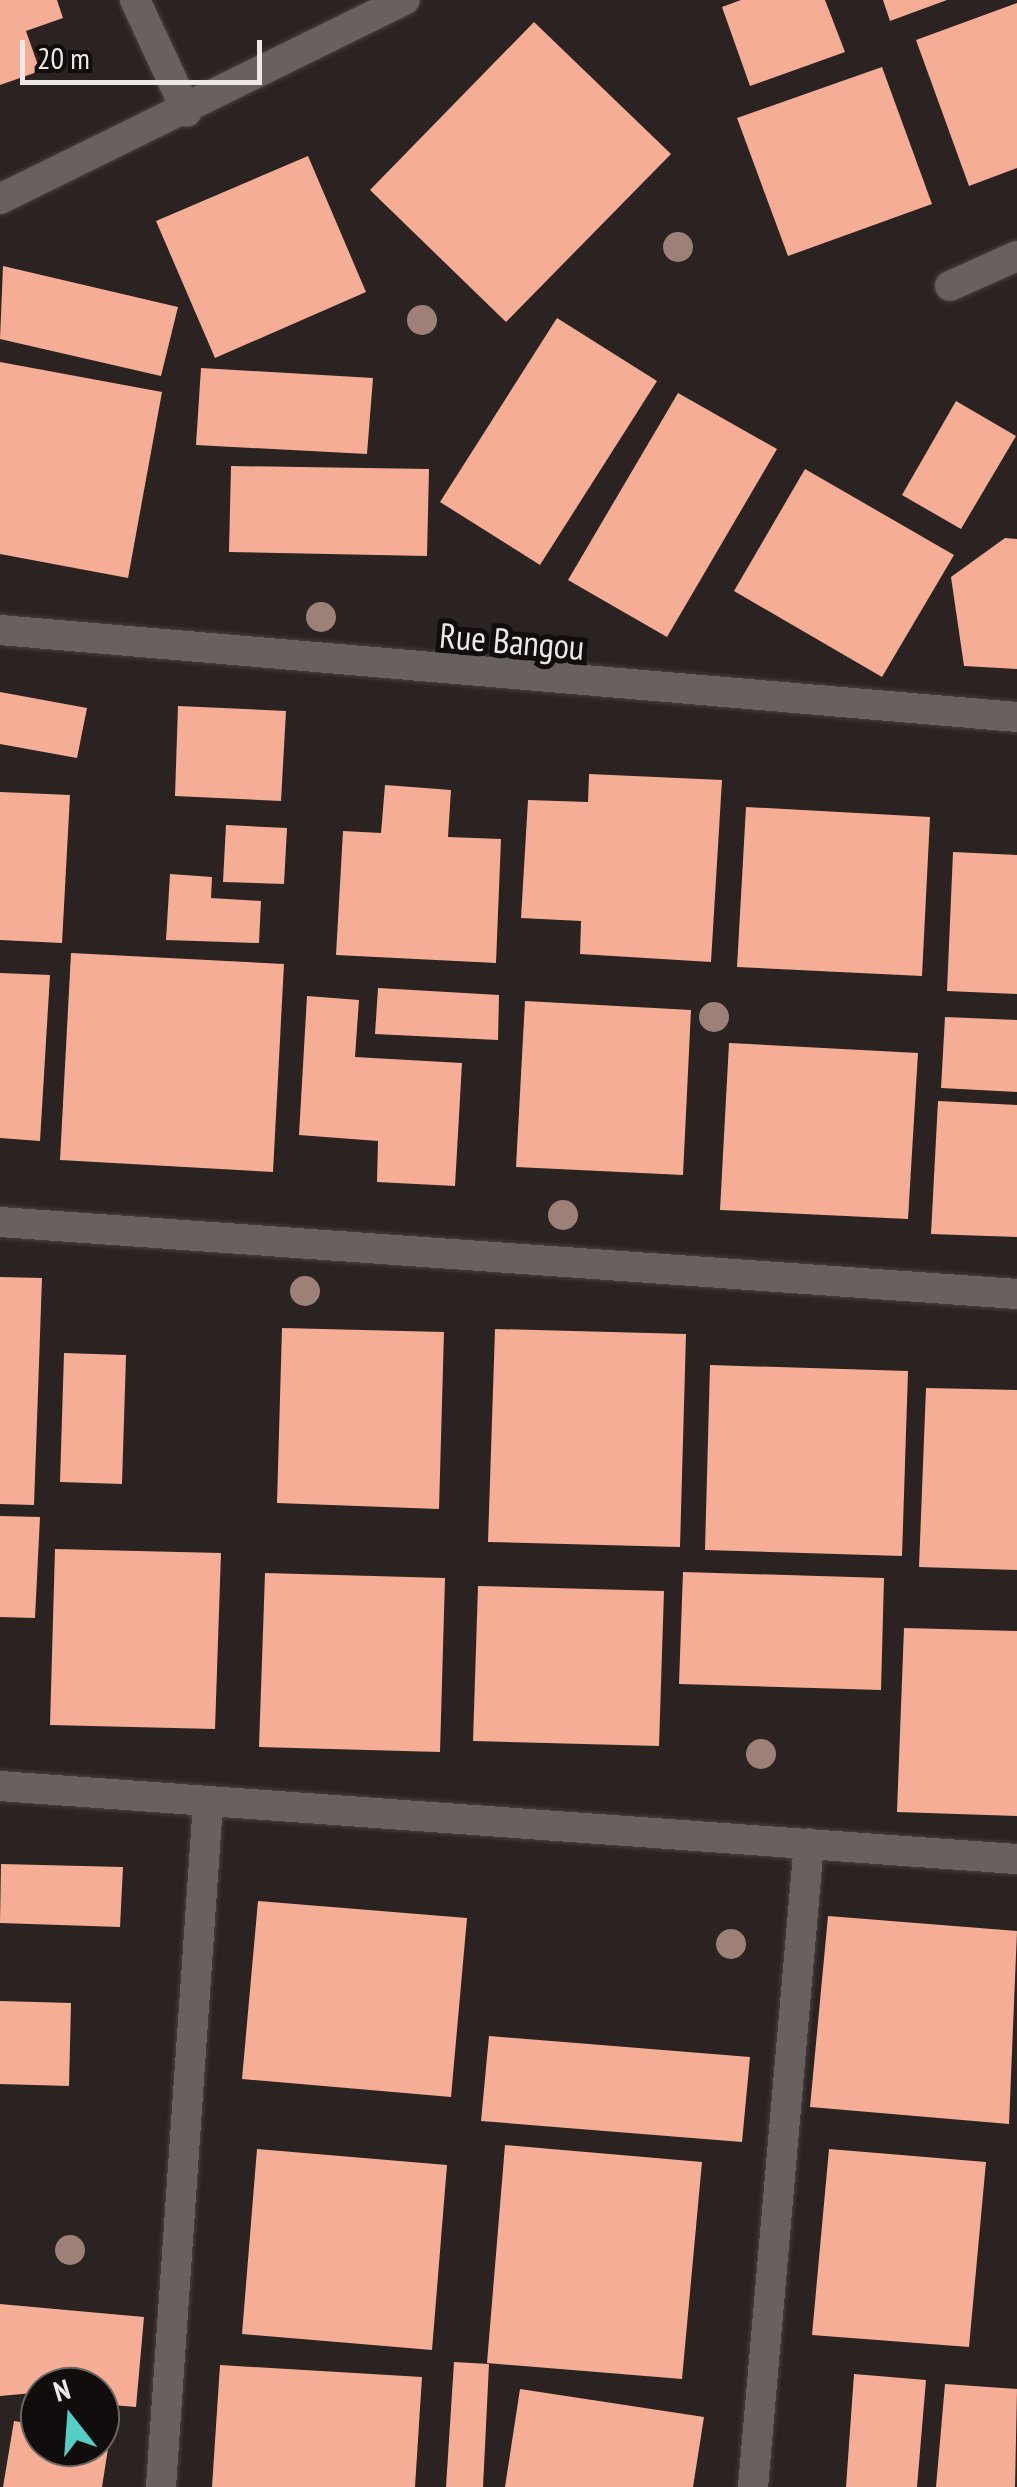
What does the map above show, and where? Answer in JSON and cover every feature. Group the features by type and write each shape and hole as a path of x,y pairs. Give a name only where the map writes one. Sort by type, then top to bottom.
{"street":[{"path":"134,0 187,112"},
{"path":"0,200 187,112 405,0"},
{"path":"950,286 1017,256"},
{"name":"Rue Bangou","path":"0,630 1017,717"},
{"path":"0,1222 1017,1294"},
{"path":"0,1786 1017,1859"},
{"path":"161,2487 208,1802"},
{"path":"753,2487 810,1843"}],"building":[{"path":"0,0 57,0 63,18 26,31 40,71 0,85"},
{"path":"741,0 825,0 845,52 750,86 722,7"},
{"path":"883,0 947,0 890,21"},
{"path":"1017,3 1017,168 969,186 916,40"},
{"path":"534,22 671,154 506,322 370,190"},
{"path":"882,67 932,204 788,256 737,118"},
{"path":"308,156 366,292 215,358 156,221"},
{"path":"3,266 178,307 161,376 0,339"},
{"path":"557,318 657,381 540,565 440,502"},
{"path":"0,362 162,392 128,578 0,554"},
{"path":"201,368 373,378 367,454 196,445"},
{"path":"678,393 777,449 667,637 568,580"},
{"path":"956,401 1016,436 961,529 902,495"},
{"path":"231,466 429,469 427,556 229,552"},
{"path":"805,469 954,555 882,677 734,591"},
{"path":"1005,538 1017,539 1017,669 964,666 951,577"},
{"path":"0,692 87,708 77,758 0,744"},
{"path":"178,706 286,711 281,801 175,796"},
{"path":"589,774 722,780 711,962 580,954 581,921 521,918 528,800 588,802"},
{"path":"385,785 451,790 448,837 501,839 496,963 336,955 343,831 381,833"},
{"path":"0,792 70,795 62,943 0,940"},
{"path":"746,807 930,817 922,976 737,967"},
{"path":"226,825 287,828 284,884 223,882"},
{"path":"953,852 1017,855 1017,994 947,991"},
{"path":"170,874 212,877 211,898 261,901 259,943 166,940"},
{"path":"71,953 284,964 273,1172 60,1160"},
{"path":"0,973 50,975 40,1141 0,1138"},
{"path":"378,988 499,995 498,1040 375,1034"},
{"path":"307,996 359,1000 355,1057 462,1063 455,1186 377,1182 378,1141 299,1135"},
{"path":"525,1001 691,1010 683,1175 516,1167"},
{"path":"945,1017 1017,1020 1017,1092 941,1088"},
{"path":"729,1043 918,1053 908,1219 720,1210"},
{"path":"938,1101 1017,1105 1017,1237 931,1234"},
{"path":"0,1277 42,1278 34,1505 0,1504"},
{"path":"282,1328 444,1332 439,1509 277,1503"},
{"path":"495,1329 686,1334 680,1547 488,1542"},
{"path":"64,1353 126,1355 122,1484 60,1482"},
{"path":"710,1365 908,1371 902,1556 705,1550"},
{"path":"926,1388 1017,1390 1017,1570 919,1567"},
{"path":"0,1516 40,1517 35,1618 0,1617"},
{"path":"55,1549 221,1553 215,1729 50,1725"},
{"path":"683,1572 884,1578 881,1690 679,1684"},
{"path":"265,1573 445,1578 440,1752 259,1747"},
{"path":"478,1586 664,1591 659,1746 473,1741"},
{"path":"904,1628 1017,1631 1017,1816 897,1812"},
{"path":"1,1864 123,1867 120,1927 0,1923"},
{"path":"258,1901 467,1918 451,2097 242,2079"},
{"path":"828,1916 1017,1931 1009,2124 810,2107"},
{"path":"0,2001 71,2003 69,2086 0,2084"},
{"path":"489,2036 750,2057 742,2142 481,2121"},
{"path":"505,2145 702,2162 682,2379 487,2363"},
{"path":"257,2149 447,2165 432,2350 242,2334"},
{"path":"829,2149 986,2162 969,2347 812,2335"},
{"path":"0,2304 144,2317 136,2407 120,2406 120,2367 20,2367 20,2394 0,2396"},
{"path":"454,2362 489,2364 483,2487 446,2487"},
{"path":"220,2365 422,2377 415,2487 212,2487"},
{"path":"854,2374 926,2380 917,2487 846,2487"},
{"path":"945,2384 1017,2389 1015,2487 936,2487"},
{"path":"520,2389 704,2417 693,2487 505,2487"},
{"path":"14,2421 20,2422 20,2467 105,2467 102,2487 3,2487"}]}
